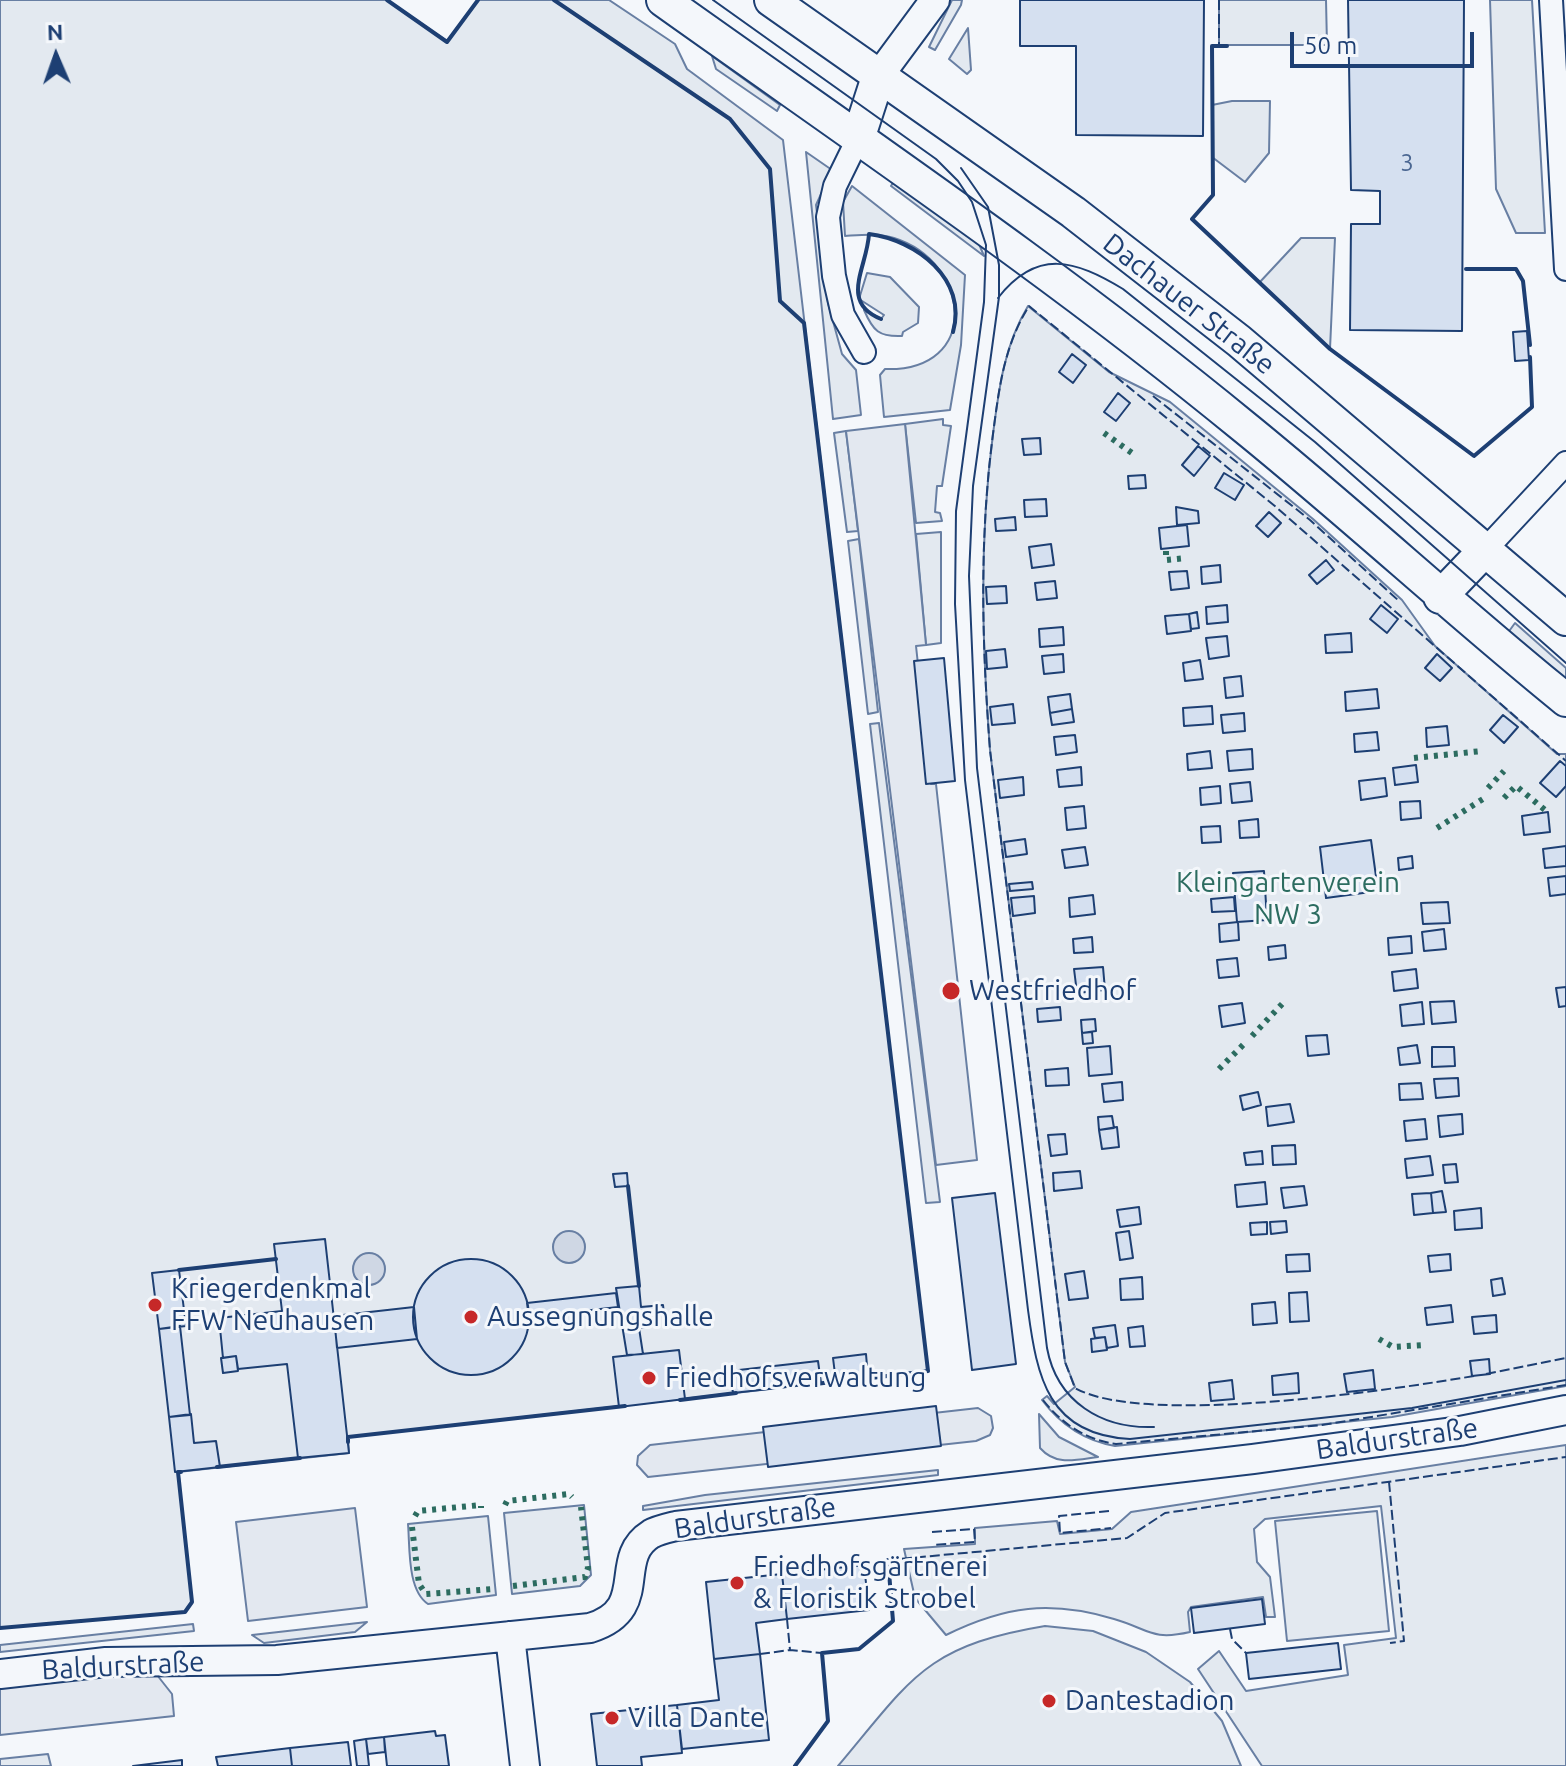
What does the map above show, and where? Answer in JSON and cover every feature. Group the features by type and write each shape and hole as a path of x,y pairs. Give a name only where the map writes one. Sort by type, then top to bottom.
{"main road":[{"path":"663,0 1062,287 1243,426 1440,597 1566,700"},
{"name":"Dachauer Straße","path":"771,0 1073,212 1239,341 1566,619"},
{"path":"858,139 878,77"},
{"path":"1440,597 1486,549"}],"street":[{"path":"878,77 935,0"},
{"path":"1551,0 1566,269"},
{"path":"858,139 835,186 828,217 834,276 843,315 864,352"},
{"path":"1486,549 1566,463"},
{"name":"Baldurstraße","path":"0,1674 106,1662 277,1660 590,1628 609,1622 620,1613 639,1546 652,1533 676,1526 1253,1459 1460,1431 1566,1410"},
{"path":"510,1636 525,1766"}],"green space":[{"name":"Westfriedhof","path":"0,0 387,0 447,41 478,0 609,0 675,44 687,69 783,140 928,1371 348,1437 349,1453 178,1472 192,1602 185,1612 0,1628"},
{"path":"952,0 962,0 961,5 935,50 929,47"},
{"path":"1219,0 1326,0 1327,45 1219,45"},
{"path":"1490,0 1532,0 1545,233 1516,233 1496,189"},
{"path":"968,28 971,70 967,74 949,59"},
{"path":"712,56 780,105 777,111 716,69"},
{"path":"1232,101 1270,101 1269,153 1245,182 1212,157 1212,105"},
{"path":"806,152 832,170 816,205 828,303 842,354 856,370 861,415 833,419"},
{"path":"894,181 979,244 984,256 891,186"},
{"path":"852,186 965,275 961,345 950,410 884,417 880,375 885,369 916,365 938,353 951,335 955,314 951,291 939,269 920,251 888,236 845,236 843,202"},
{"path":"1301,238 1335,238 1330,349 1259,283"},
{"path":"867,273 890,277 919,307 918,323 903,332 902,336 882,334 870,323 864,310 881,319 884,315 859,299"},
{"name":"Kleingartenverein NW 3","path":"1028,306 1109,372 1170,402 1313,519 1402,600 1435,646 1557,754 1566,754 1566,1386 1392,1417 1115,1446 1093,1440 1074,1430 1042,1400 1047,1396 1054,1404 1075,1387 1065,1362 990,750 984,631 986,513 995,417 1008,352"},
{"path":"943,419 943,425 951,426 942,486 937,486 935,512 940,513 942,521 916,523 905,424"},
{"path":"846,431 858,531 847,532 834,433"},
{"path":"941,532 941,643 926,645 916,534"},
{"path":"859,539 878,712 868,714 848,541"},
{"path":"1515,623 1566,668 1566,680 1507,634"},
{"path":"879,723 940,1202 926,1203 870,724"},
{"path":"1039,1414 1059,1437 1098,1457 1059,1460 1046,1454 1040,1448"},
{"path":"1566,1445 1566,1766 1262,1766 1198,1669 1219,1651 1246,1691 1348,1675 1344,1645 1396,1638 1381,1506 1265,1519 1254,1529 1257,1562 1270,1577 1275,1617 1266,1617 1263,1597 1191,1607 1188,1612 1190,1632 1167,1635 1150,1633 1091,1613 1048,1608 1008,1612 946,1635 915,1598 904,1549 975,1544 975,1528 1057,1521 1060,1534 1112,1529 1131,1512"},
{"path":"938,1470 938,1475 643,1510 643,1506 705,1495"},
{"path":"584,1505 591,1575 580,1586 512,1594 504,1513"},
{"path":"1377,1511 1389,1631 1287,1641 1275,1521"},
{"path":"488,1516 496,1595 428,1604 416,1589 413,1579 408,1524"},
{"path":"367,1622 355,1632 264,1643 252,1635"},
{"path":"193,1624 194,1631 0,1652 0,1645"},
{"name":"Dantestadion","path":"1045,1626 1093,1631 1146,1652 1190,1682 1222,1721 1241,1766 838,1766 904,1688 924,1670 972,1644"},
{"path":"48,1754 51,1766 0,1766 0,1759"}],"shaded area":[{"path":"905,424 926,645 916,646 931,784 936,784 977,1160 936,1165 846,431"},
{"path":"569,1231 580,1236 585,1247 580,1258 569,1263 558,1258 553,1247 558,1236"},
{"path":"369,1253 380,1258 385,1269 380,1280 369,1285 358,1280 353,1269 358,1258"},
{"path":"978,1408 991,1416 993,1428 990,1435 976,1441 648,1477 637,1465 638,1456 650,1445"},
{"path":"355,1508 367,1607 248,1621 236,1522"},
{"path":"119,1672 157,1675 172,1694 174,1716 0,1735 0,1687"}],"building":[{"path":"1020,0 1204,0 1203,136 1076,135 1076,46 1020,46"},
{"path":"1348,0 1464,0 1462,331 1350,330 1351,224 1380,224 1380,191 1351,190"},
{"path":"1527,331 1529,360 1515,361 1513,332"},
{"path":"1072,354 1086,365 1073,383 1059,372"},
{"path":"1118,393 1130,403 1116,421 1104,412"},
{"path":"1040,438 1041,454 1024,455 1022,439"},
{"path":"1198,446 1210,456 1194,476 1182,465"},
{"path":"1224,473 1244,485 1235,500 1215,488"},
{"path":"1145,475 1146,488 1129,489 1128,476"},
{"path":"1046,499 1047,516 1025,517 1024,500"},
{"path":"1176,507 1198,511 1199,523 1177,525"},
{"path":"1269,512 1281,523 1268,537 1256,526"},
{"path":"1015,517 1016,530 996,531 995,519"},
{"path":"1187,525 1189,546 1161,549 1159,528"},
{"path":"1051,544 1054,565 1032,568 1029,547"},
{"path":"1326,560 1334,570 1317,584 1309,575"},
{"path":"1220,565 1221,582 1202,584 1201,567"},
{"path":"1187,571 1189,588 1171,590 1169,572"},
{"path":"1055,581 1057,598 1037,600 1035,583"},
{"path":"1006,586 1007,603 987,604 986,587"},
{"path":"1227,605 1228,622 1207,624 1206,607"},
{"path":"1381,605 1398,619 1387,633 1370,619"},
{"path":"1197,612 1199,628 1191,629 1189,614"},
{"path":"1189,614 1191,631 1167,634 1165,616"},
{"path":"1063,627 1064,645 1040,647 1039,629"},
{"path":"1351,633 1352,652 1326,653 1325,635"},
{"path":"1227,636 1229,656 1209,659 1206,638"},
{"path":"1005,649 1007,667 987,669 986,651"},
{"path":"1063,654 1064,672 1044,674 1042,656"},
{"path":"1437,654 1452,668 1440,681 1425,668"},
{"path":"944,658 955,781 926,784 914,661"},
{"path":"1200,660 1203,679 1185,681 1183,663"},
{"path":"1241,676 1243,696 1226,698 1224,678"},
{"path":"1377,689 1379,708 1346,711 1345,692"},
{"path":"1070,694 1072,709 1050,713 1048,697"},
{"path":"1013,704 1015,723 992,725 990,707"},
{"path":"1212,706 1213,724 1184,726 1183,708"},
{"path":"1072,709 1074,722 1052,725 1050,713"},
{"path":"1244,713 1245,731 1223,733 1221,715"},
{"path":"1503,715 1518,727 1504,743 1490,730"},
{"path":"1447,726 1449,745 1427,747 1426,728"},
{"path":"1377,732 1379,750 1355,752 1354,734"},
{"path":"1075,735 1077,752 1056,755 1054,737"},
{"path":"1252,749 1253,769 1229,771 1227,751"},
{"path":"1210,751 1212,768 1188,770 1187,754"},
{"path":"1560,761 1566,766 1566,786 1556,797 1540,783"},
{"path":"1416,765 1418,782 1395,785 1393,768"},
{"path":"1081,767 1082,785 1059,787 1057,770"},
{"path":"1023,777 1024,795 1000,798 998,780"},
{"path":"1385,778 1387,796 1361,800 1359,781"},
{"path":"1250,782 1252,801 1232,803 1230,784"},
{"path":"1220,786 1221,803 1201,805 1200,788"},
{"path":"1420,801 1421,818 1401,820 1400,802"},
{"path":"1084,806 1086,828 1067,830 1065,808"},
{"path":"1548,812 1550,832 1524,835 1522,816"},
{"path":"1258,819 1259,837 1240,838 1239,821"},
{"path":"1220,826 1221,842 1202,843 1201,827"},
{"path":"1025,839 1027,854 1006,857 1004,842"},
{"path":"1371,840 1378,891 1326,898 1320,847"},
{"path":"1566,846 1566,866 1545,868 1543,849"},
{"path":"1085,847 1088,865 1065,868 1062,850"},
{"path":"1412,856 1413,868 1399,870 1398,858"},
{"path":"1264,871 1267,920 1237,922 1233,873"},
{"path":"1566,876 1566,894 1550,896 1548,878"},
{"path":"1032,882 1033,889 1010,891 1009,884"},
{"path":"1093,895 1095,914 1070,917 1069,898"},
{"path":"1034,896 1035,913 1013,916 1011,898"},
{"path":"1234,897 1235,911 1212,912 1211,899"},
{"path":"1448,902 1450,923 1423,924 1421,903"},
{"path":"1238,922 1239,940 1220,942 1219,924"},
{"path":"1444,929 1446,949 1424,951 1422,932"},
{"path":"1411,936 1412,953 1389,955 1388,938"},
{"path":"1092,937 1093,952 1074,953 1073,939"},
{"path":"1285,945 1286,958 1269,960 1268,947"},
{"path":"1237,958 1239,976 1219,978 1217,960"},
{"path":"1103,967 1105,990 1077,993 1074,969"},
{"path":"1416,969 1418,988 1394,991 1392,972"},
{"path":"1566,987 1566,1006 1559,1007 1556,988"},
{"path":"1454,1001 1456,1022 1432,1024 1430,1002"},
{"path":"1422,1002 1424,1024 1402,1026 1400,1005"},
{"path":"1242,1003 1245,1023 1222,1027 1219,1006"},
{"path":"1060,1007 1061,1020 1038,1022 1037,1009"},
{"path":"1095,1019 1096,1031 1082,1033 1081,1020"},
{"path":"1092,1032 1093,1043 1083,1044 1082,1033"},
{"path":"1327,1035 1329,1054 1308,1056 1306,1036"},
{"path":"1417,1045 1420,1063 1400,1065 1398,1048"},
{"path":"1110,1046 1112,1074 1089,1076 1087,1048"},
{"path":"1432,1047 1454,1047 1455,1066 1432,1067"},
{"path":"1068,1068 1069,1085 1046,1086 1045,1070"},
{"path":"1458,1078 1459,1096 1436,1098 1434,1079"},
{"path":"1122,1082 1123,1100 1104,1102 1102,1084"},
{"path":"1421,1083 1423,1099 1400,1100 1399,1084"},
{"path":"1258,1092 1261,1105 1243,1110 1240,1096"},
{"path":"1290,1104 1294,1122 1268,1126 1266,1107"},
{"path":"1462,1114 1463,1134 1440,1137 1438,1116"},
{"path":"1112,1116 1114,1128 1099,1130 1098,1117"},
{"path":"1425,1119 1427,1139 1406,1141 1404,1121"},
{"path":"1117,1127 1119,1147 1102,1149 1099,1130"},
{"path":"1065,1134 1067,1154 1051,1156 1048,1135"},
{"path":"1295,1145 1296,1164 1273,1165 1272,1146"},
{"path":"1262,1151 1263,1164 1246,1165 1244,1153"},
{"path":"1430,1156 1433,1175 1407,1178 1405,1159"},
{"path":"1456,1164 1458,1182 1445,1183 1443,1165"},
{"path":"1080,1171 1082,1188 1054,1191 1053,1173"},
{"path":"627,1173 628,1186 615,1187 613,1174"},
{"path":"1265,1182 1267,1204 1237,1207 1235,1185"},
{"path":"1304,1186 1307,1205 1284,1208 1281,1188"},
{"path":"1442,1191 1446,1212 1433,1213 1431,1193"},
{"path":"995,1193 1016,1364 972,1370 952,1198"},
{"path":"1431,1193 1433,1213 1414,1215 1412,1194"},
{"path":"1139,1207 1141,1224 1120,1227 1117,1210"},
{"path":"1481,1208 1482,1228 1455,1230 1454,1211"},
{"path":"1286,1221 1287,1232 1271,1234 1270,1222"},
{"path":"1267,1222 1267,1234 1251,1235 1250,1223"},
{"path":"1129,1231 1133,1258 1120,1260 1116,1233"},
{"path":"325,1239 349,1453 298,1458 287,1364 238,1369 236,1356 223,1358 219,1318 282,1311 274,1244"},
{"path":"1309,1254 1310,1271 1287,1272 1286,1255"},
{"path":"1450,1254 1451,1270 1430,1272 1428,1256"},
{"name":"Aussegnungshalle","path":"471,1259 493,1264 512,1276 524,1295 529,1317 524,1339 512,1358 493,1370 471,1375 449,1370 430,1358 418,1339 413,1317 418,1295 430,1276 449,1264"},
{"path":"179,1270 186,1326 159,1329 152,1273"},
{"path":"1084,1271 1088,1298 1069,1300 1065,1274"},
{"path":"1142,1277 1143,1299 1121,1300 1120,1279"},
{"path":"1502,1278 1505,1294 1493,1296 1491,1280"},
{"path":"639,1286 641,1307 663,1305 664,1313 656,1314 658,1325 639,1328 643,1354 627,1355 616,1288"},
{"path":"1307,1292 1309,1321 1290,1322 1289,1293"},
{"path":"616,1293 618,1307 529,1317 527,1303"},
{"path":"1275,1302 1277,1323 1253,1325 1252,1304"},
{"path":"1451,1305 1453,1322 1427,1325 1425,1308"},
{"path":"414,1307 417,1339 337,1348 334,1316"},
{"path":"1496,1315 1497,1332 1474,1334 1472,1317"},
{"path":"1115,1325 1118,1346 1107,1348 1105,1337 1095,1338 1093,1328"},
{"path":"180,1326 190,1415 169,1417 159,1329"},
{"path":"1143,1326 1145,1346 1130,1347 1128,1328"},
{"path":"1105,1337 1107,1350 1092,1352 1091,1339"},
{"path":"679,1350 685,1399 619,1407 613,1357"},
{"path":"866,1354 868,1378 836,1382 833,1358"},
{"path":"236,1356 238,1371 223,1373 221,1358"},
{"path":"1489,1359 1490,1374 1472,1376 1470,1361"},
{"path":"818,1361 821,1383 733,1393 730,1371"},
{"path":"1373,1370 1375,1389 1347,1392 1344,1374"},
{"path":"1298,1373 1299,1393 1273,1395 1272,1376"},
{"path":"1232,1380 1234,1399 1211,1401 1209,1383"},
{"path":"936,1406 941,1446 768,1467 763,1427"},
{"path":"191,1414 194,1443 216,1441 220,1467 175,1472 169,1417"},
{"path":"864,1565 869,1610 787,1619 782,1574"},
{"path":"782,1574 787,1619 756,1623 760,1654 714,1659 706,1582"},
{"path":"1262,1599 1265,1624 1194,1633 1191,1608"},
{"path":"1338,1643 1341,1669 1249,1679 1246,1653"},
{"path":"760,1654 769,1740 682,1749 677,1705 719,1700 714,1659"},
{"path":"677,1705 682,1753 641,1757 642,1766 597,1766 591,1714"},
{"path":"435,1731 436,1736 445,1735 449,1766 387,1766 384,1737"},
{"path":"384,1737 385,1752 368,1754 366,1739"},
{"path":"366,1739 369,1766 357,1766 354,1741"},
{"path":"348,1742 351,1766 292,1766 290,1748"},
{"path":"290,1748 292,1766 218,1766 216,1757"},
{"path":"182,1760 182,1766 133,1766"}],"tram line":[{"path":"713,0 936,159 958,181 972,202 986,245 984,302 956,511 955,604 965,780 1028,1310 1036,1358 1052,1398 1064,1414 1081,1427 1102,1435 1130,1439 1412,1408 1566,1380"},
{"path":"961,168 988,207 999,265 999,297 973,486 969,576 977,768 1047,1348 1052,1367 1061,1383 1085,1408 1117,1423 1154,1427"},
{"path":"998,298 1027,271 1057,264 1089,271 1123,289 1315,442 1566,663"}],"hedge":[{"path":"1104,433 1132,453"},
{"path":"1166,551 1166,560 1186,558"},
{"path":"1414,758 1482,751"},
{"path":"1488,788 1504,771"},
{"path":"1504,798 1516,786 1545,810"},
{"path":"1437,828 1483,799"},
{"path":"1252,1036 1283,1003"},
{"path":"1219,1069 1244,1044"},
{"path":"1379,1339 1393,1347 1424,1345"},
{"path":"505,1505 507,1501 569,1494 572,1497"},
{"path":"415,1516 418,1511 481,1505 481,1508"},
{"path":"513,1586 585,1577 588,1568 581,1507"},
{"path":"412,1527 419,1584 426,1594 494,1589"}],"fence":[{"path":"1219,0 1219,45"},
{"path":"1474,1376 1329,1396 1210,1405 1155,1405 1109,1399 1075,1388 1065,1362 990,750 985,671 984,553 993,434 1008,352 1029,306 1276,507 1566,761"},
{"path":"1153,396 1310,520 1399,601"},
{"path":"1486,1374 1566,1358"},
{"path":"1043,1400 1075,1430 1116,1444 1322,1425 1566,1385"},
{"path":"888,1560 1127,1538 1165,1513 1566,1457"},
{"path":"1389,1482 1404,1641 1390,1643"},
{"path":"1109,1511 1059,1516 1060,1533 1111,1528"},
{"path":"932,1532 974,1529 975,1542 933,1545"},
{"path":"787,1619 790,1650"},
{"path":"1230,1629 1232,1639 1246,1653"},
{"path":"760,1654 790,1650 822,1653"}],"wall":[{"path":"387,0 447,42 478,0"},
{"path":"554,0 730,119 770,169 780,301 804,323 928,1371 863,1379"},
{"path":"1227,46 1212,46 1213,195 1192,219 1330,349 1474,456 1532,407 1530,357"},
{"path":"881,319 868,312 858,294 869,234 904,244 934,265 953,295 956,313 953,332"},
{"path":"1466,269 1516,269 1523,281 1530,345"},
{"path":"628,1186 639,1286"},
{"path":"179,1270 276,1259"},
{"path":"816,1384 839,1381"},
{"path":"680,1400 736,1393"},
{"path":"348,1442 348,1437 625,1406"},
{"path":"217,1467 300,1458"},
{"path":"0,1628 185,1612 192,1602 178,1472 181,1472"},
{"path":"795,1766 828,1721 822,1653 859,1649 893,1621 888,1560"}],"place":[{"name":"Westfriedhof","path":"951,991"},
{"name":"Kriegerdenkmal FFW Neuhausen","path":"155,1305"},
{"name":"Aussegnungshalle","path":"471,1317"},
{"name":"Friedhofsverwaltung","path":"649,1378"},
{"name":"Friedhofsgärtnerei & Floristik Strobel","path":"737,1583"},
{"name":"Dantestadion","path":"1049,1701"},
{"name":"Villa Dante","path":"612,1718"}]}
